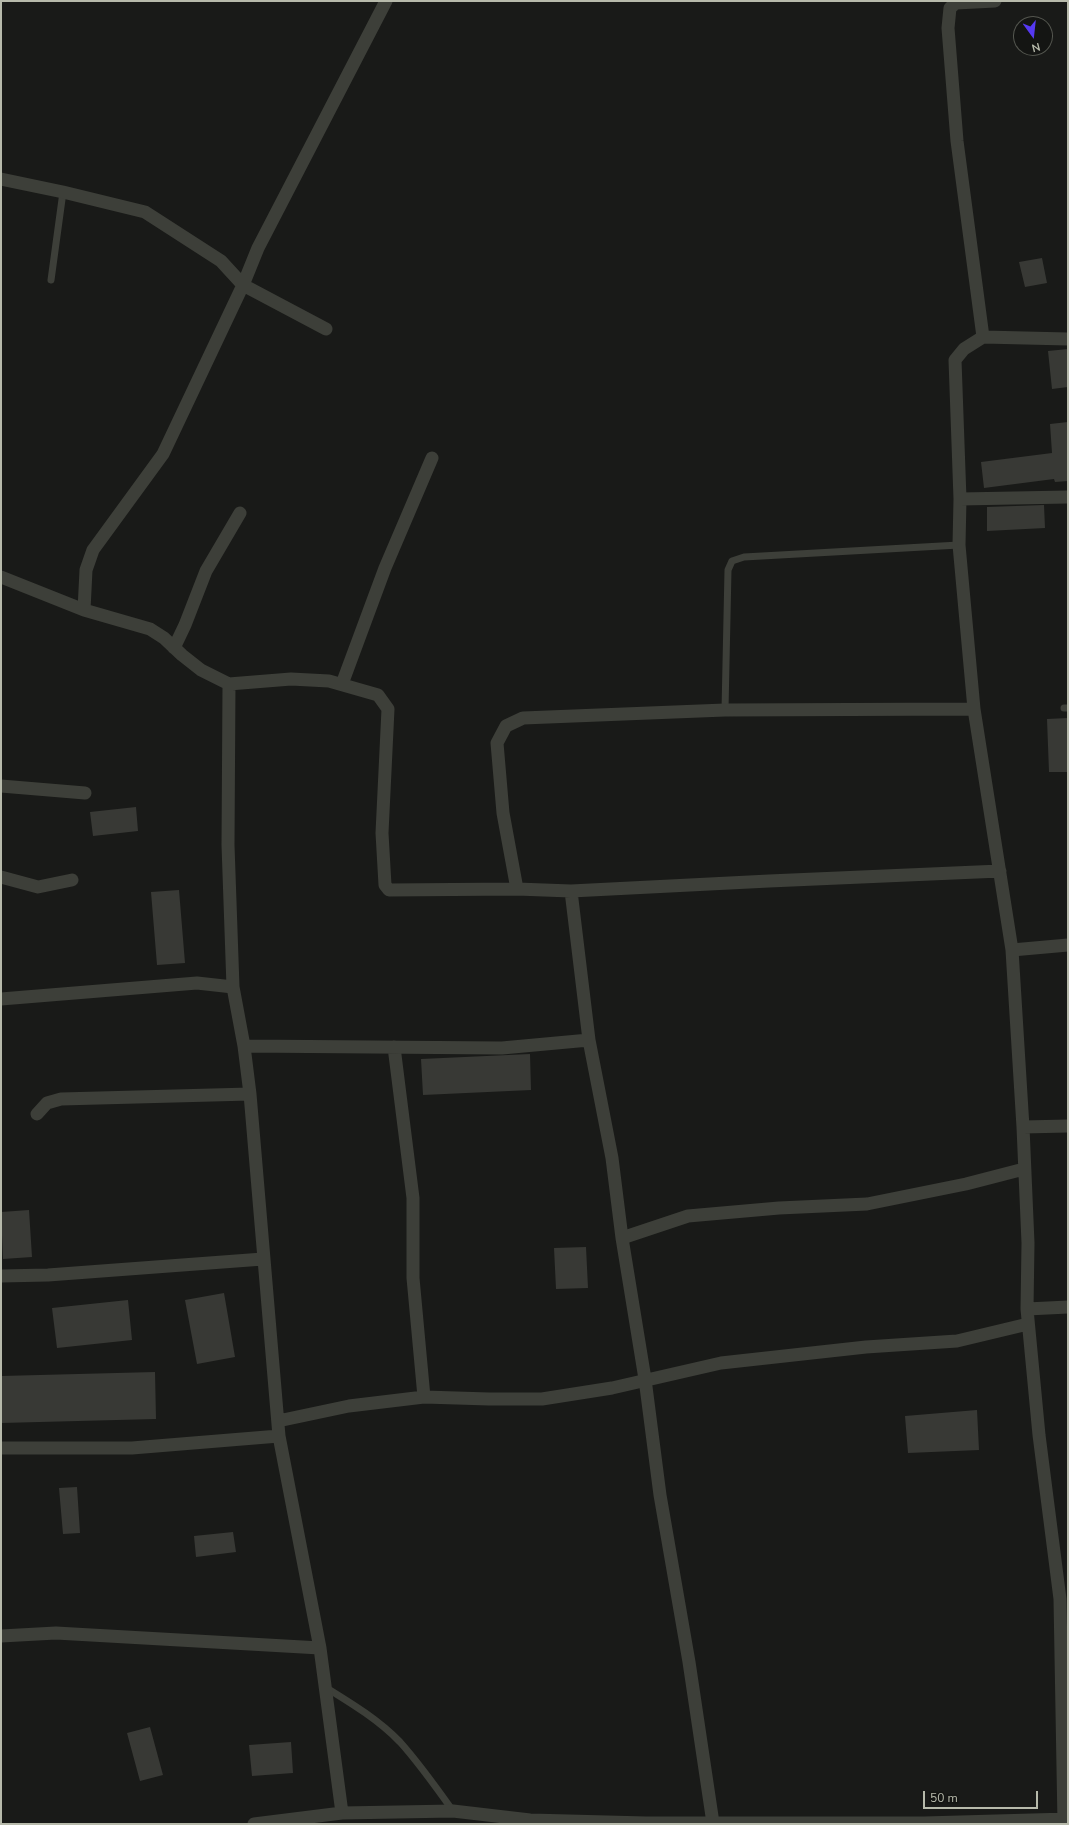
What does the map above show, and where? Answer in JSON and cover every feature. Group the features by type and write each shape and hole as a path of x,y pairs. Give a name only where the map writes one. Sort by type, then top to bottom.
{"street":[{"path":"84,610 86,570 93,550 163,454 243,285 258,248 386,1"},
{"path":"983,337 957,141 948,28 950,8 956,3 995,1"},
{"path":"1,179 145,212 221,261 243,285 326,330"},
{"path":"254,1824 342,1813 452,1811 530,1822 924,1824 1066,1821 1064,1599 1039,1435 1026,1308 1028,1243 1023,1127 1012,950 974,709 959,545 960,499 955,360 964,349 983,337 1068,339"},
{"path":"342,684 384,568 432,458"},
{"path":"960,499 1068,497"},
{"path":"174,648 186,625 206,571 240,513"},
{"path":"1,577 84,610 150,629 164,638 201,670 229,684 291,680 329,681 378,695 388,709 382,833 386,888 389,890 518,889 571,891 1000,871"},
{"path":"229,684 228,845 233,987 244,1046 250,1094 279,1436 320,1648 342,1813"},
{"path":"518,889 503,813 497,743 506,726 523,718 725,710 974,709"},
{"path":"1,786 85,793"},
{"path":"1,877 38,887 72,880"},
{"path":"571,891 589,1040 612,1158 622,1238 645,1380 660,1495 689,1662 713,1824"},
{"path":"1012,950 1068,945"},
{"path":"1,999 197,983 233,987"},
{"path":"244,1046 502,1048 589,1040"},
{"path":"394,1047 413,1198 413,1278 424,1397"},
{"path":"37,1114 47,1102 61,1099 250,1094"},
{"path":"1023,1127 1068,1126"},
{"path":"622,1238 688,1216 779,1208 867,1204 966,1184 1024,1169"},
{"path":"1,1276 56,1274 263,1259"},
{"path":"1026,1308 1068,1307"},
{"path":"278,1422 349,1406 424,1397 488,1400 542,1399 612,1388 721,1363 866,1347 957,1341 1028,1324"},
{"path":"1,1448 132,1448 279,1436"},
{"path":"1,1636 56,1633 320,1648"}],"lane":[{"path":"52,280 63,192"},
{"path":"725,710 728,570 732,562 744,557 959,545"},
{"path":"325,1687 358,1708 399,1741 426,1773 452,1811"}],"building":[{"path":"1042,258 1047,283 1025,287 1019,262"},
{"path":"1068,349 1068,387 1052,389 1048,351"},
{"path":"1068,422 1068,481 1055,482 1054,479 984,488 981,462 1052,453 1050,424"},
{"path":"1044,505 1045,528 987,531 987,507"},
{"path":"1068,718 1068,772 1049,772 1047,719"},
{"path":"136,807 138,831 93,836 90,812"},
{"path":"179,890 185,963 157,965 151,892"},
{"path":"530,1054 531,1090 423,1095 421,1059"},
{"path":"29,1210 32,1257 3,1259 1,1212"},
{"path":"586,1247 588,1288 556,1289 554,1248"},
{"path":"224,1293 235,1357 197,1364 185,1300"},
{"path":"128,1300 132,1340 57,1348 52,1308"},
{"path":"155,1372 156,1419 1,1423 1,1376"},
{"path":"977,1410 979,1450 908,1453 905,1416"},
{"path":"77,1487 80,1533 63,1534 59,1488"},
{"path":"233,1532 236,1552 196,1557 194,1536"},
{"path":"150,1727 163,1775 140,1781 127,1733"},
{"path":"291,1742 293,1773 252,1776 249,1745"}]}
